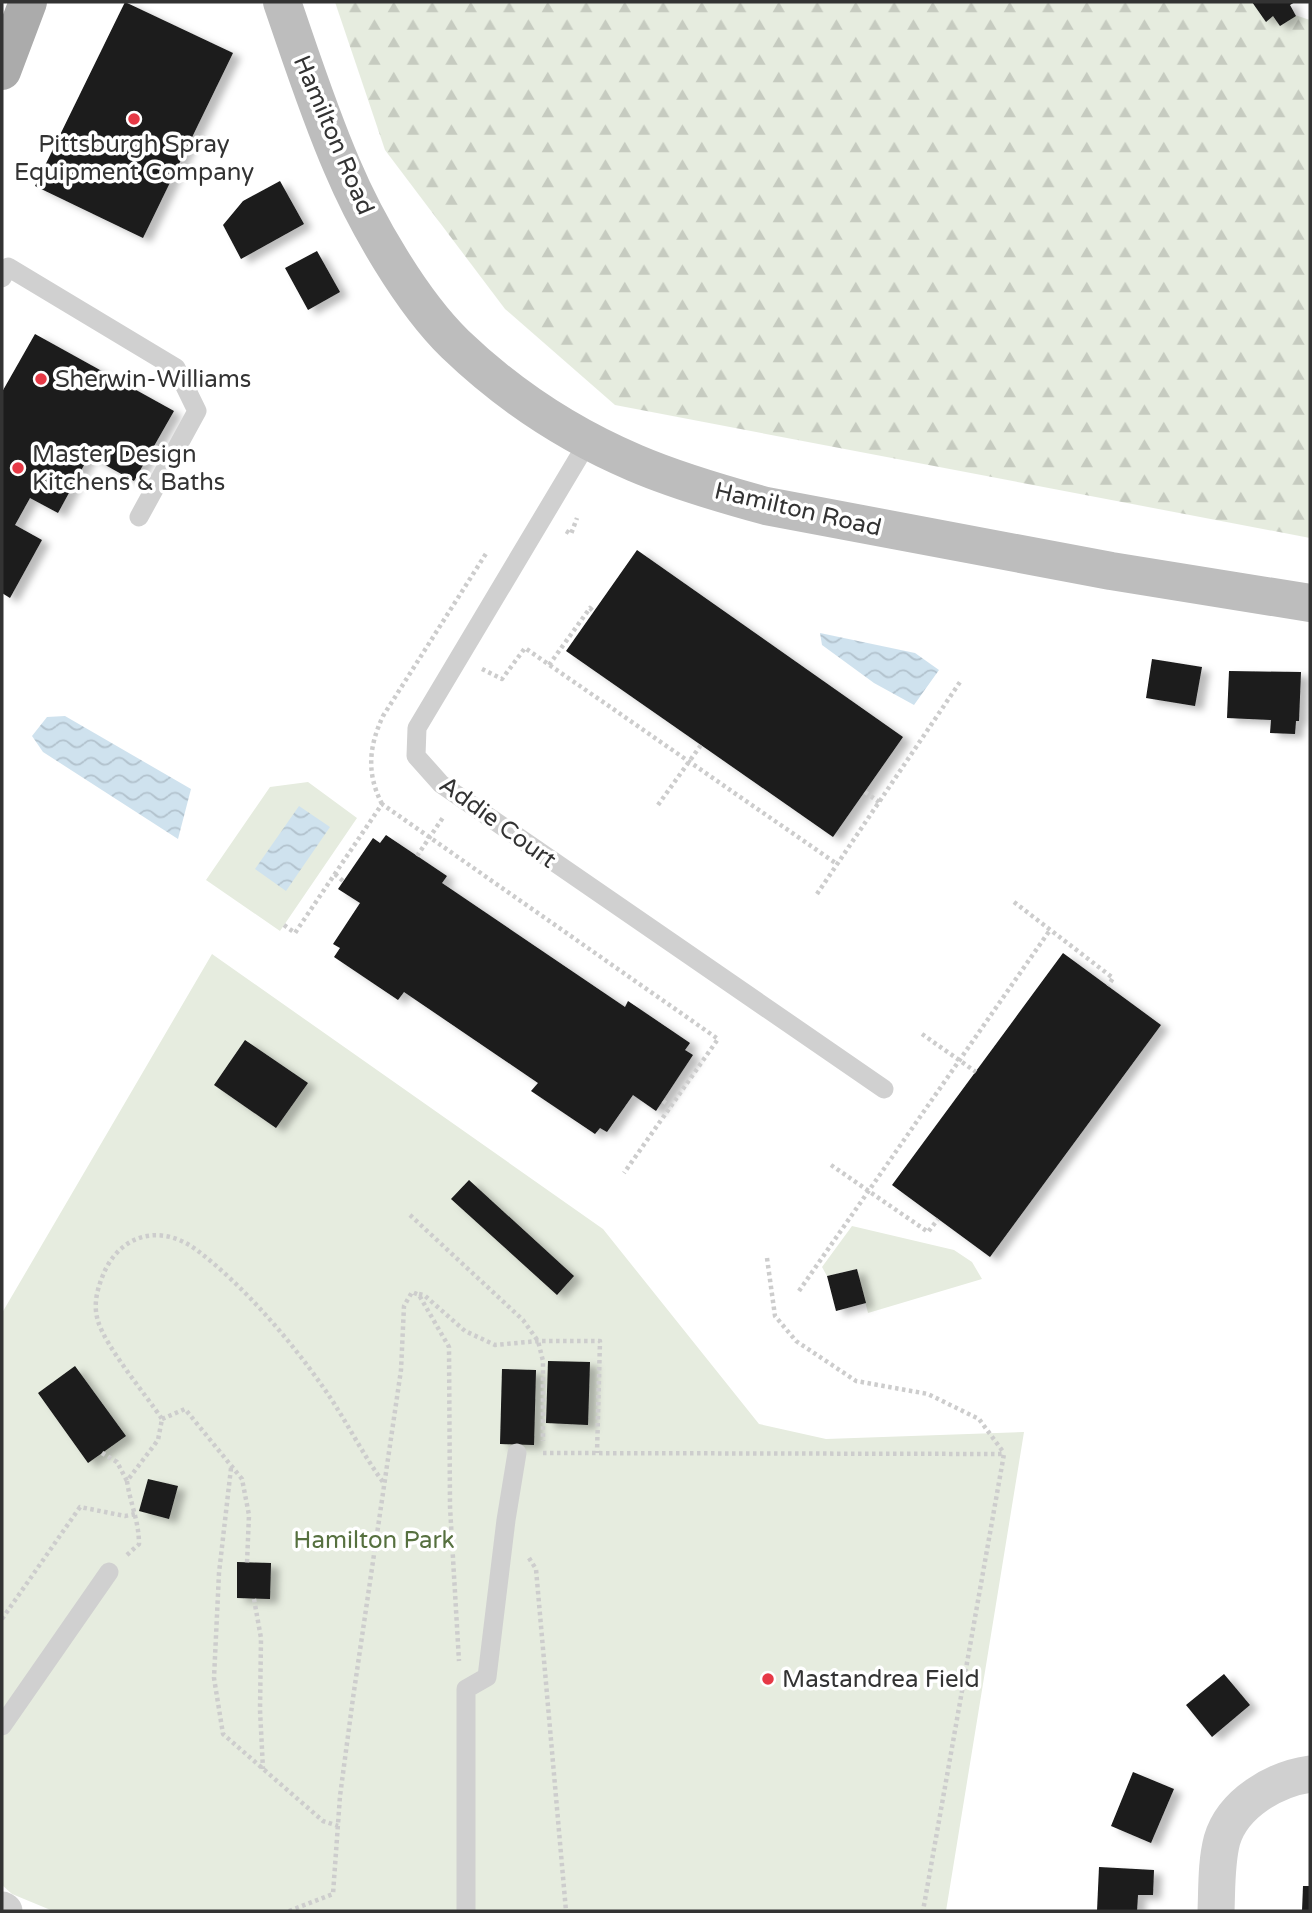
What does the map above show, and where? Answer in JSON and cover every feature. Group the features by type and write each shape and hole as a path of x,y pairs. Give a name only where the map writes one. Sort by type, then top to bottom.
{"main road":[{"path":"2,71 28,2"}],"street":[{"name":"Hamilton Road","path":"282,2 342,167 379,238 418,299 454,343 498,381 540,412 635,463 710,491 766,506 1111,571 1310,603"},
{"path":"1216,1911 1218,1862 1223,1838 1238,1813 1262,1791 1290,1777 1310,1774"}],"lane":[{"path":"2,278 8,267 176,368 197,411 139,517"},
{"name":"Addie Court","path":"589,440 417,728 416,756 441,784 457,796 884,1089"},
{"path":"466,1911 466,1689 487,1677 517,1453"},
{"path":"2,1726 109,1572"}],"path":[{"path":"549,665 590,608 593,611"},
{"path":"429,644 502,679 525,648 838,863"},
{"path":"817,894 960,682"},
{"path":"658,805 701,745"},
{"path":"864,792 879,802"},
{"path":"417,856 457,796"},
{"path":"284,925 295,933 382,804 719,1039 624,1172"},
{"path":"335,874 343,881"},
{"path":"1014,902 1113,978 1108,986"},
{"path":"799,1291 1050,930"},
{"path":"922,1034 976,1072"},
{"path":"663,1101 670,1106"},
{"path":"831,1164 928,1232 938,1219"},
{"path":"410,1215 523,1320 538,1341 543,1361 543,1453"},
{"path":"127,1481 158,1440 162,1419 106,1339 97,1321 96,1292 108,1263 125,1243 146,1236 171,1236 197,1249 278,1328 324,1388 384,1482"},
{"path":"766,1258 775,1316 796,1341 856,1381 928,1394 979,1419 1004,1454 923,1911"},
{"path":"411,1292 424,1295 465,1331 495,1345 538,1341 600,1341 597,1453"},
{"path":"289,1911 333,1894 353,1698 401,1370 404,1306 411,1292"},
{"path":"411,1292 419,1295 449,1347 450,1507 460,1669 466,1689"},
{"path":"162,1419 185,1409 242,1479 249,1515 247,1563"},
{"path":"102,1453 117,1462 127,1481 139,1525 139,1544 109,1572"},
{"path":"517,1453 1004,1454"},
{"path":"231,1468 219,1573 214,1678 223,1734 323,1821 338,1826"},
{"path":"2,1619 80,1507 125,1516 135,1514"},
{"path":"506,1520 536,1569 566,1911"},
{"path":"254,1599 261,1638 263,1770"}],"green space":[{"path":"335,2 1256,2 1310,20 1310,538 615,405 505,309 385,150"},
{"path":"308,782 357,818 280,931 206,880 270,787"},
{"name":"Hamilton Park","path":"212,954 603,1229 759,1424 826,1439 1024,1432 946,1911 53,1911 12,1894 2,1885 2,1313"},
{"path":"852,1226 954,1250 972,1262 982,1279 868,1313 857,1269 827,1276 822,1267"}],"water":[{"path":"820,633 915,653 939,670 914,705 874,683 822,645"},
{"path":"65,716 191,789 178,839 43,752 32,736 47,717"},
{"path":"299,806 330,827 286,891 255,869"}],"building":[{"name":"Pittsburgh Spray Equipment Company","path":"125,2 233,53 143,238 35,186"},
{"path":"1252,2 1295,2 1290,5 1296,16 1280,26 1273,16 1266,22"},
{"path":"280,181 304,224 241,259 223,225 243,201"},
{"path":"317,251 340,292 308,310 285,268"},
{"path":"35,334 174,411 134,481 89,456 58,513 30,498 15,525 42,540 10,598 2,593 2,392"},
{"path":"637,550 903,737 833,837 566,651"},
{"path":"1152,659 1202,667 1195,706 1146,698"},
{"path":"1229,671 1301,672 1299,721 1296,721 1295,734 1270,733 1271,720 1227,718"},
{"path":"386,835 447,876 442,883 625,1007 628,1001 690,1043 685,1050 693,1055 656,1111 633,1095 607,1132 600,1128 595,1134 531,1091 538,1083 404,992 398,1000 334,957 340,948 333,944 360,903 338,889 373,838 380,843"},
{"path":"1063,953 1161,1025 990,1257 892,1185"},
{"path":"245,1040 308,1083 276,1128 214,1085"},
{"path":"469,1180 574,1276 557,1295 451,1199"},
{"path":"857,1269 866,1303 836,1311 827,1276"},
{"path":"548,1361 590,1362 588,1425 546,1423"},
{"path":"75,1366 126,1436 88,1463 38,1393"},
{"path":"502,1369 536,1370 534,1445 500,1444"},
{"path":"148,1479 178,1486 169,1519 139,1511"},
{"path":"237,1562 271,1563 270,1599 237,1598"},
{"path":"1224,1674 1250,1705 1212,1737 1186,1705"},
{"path":"1133,1772 1174,1789 1151,1843 1111,1826"},
{"path":"1099,1867 1154,1870 1153,1895 1138,1895 1137,1911 1097,1911"},
{"path":"1303,1886 1310,1886 1310,1911 1302,1911"}],"place":[{"name":"Pittsburgh Spray Equipment Company","path":"134,119"},
{"name":"Sherwin-Williams","path":"41,379"},
{"name":"Master Design Kitchens & Baths","path":"18,468"},
{"name":"Mastandrea Field","path":"768,1679"}]}
